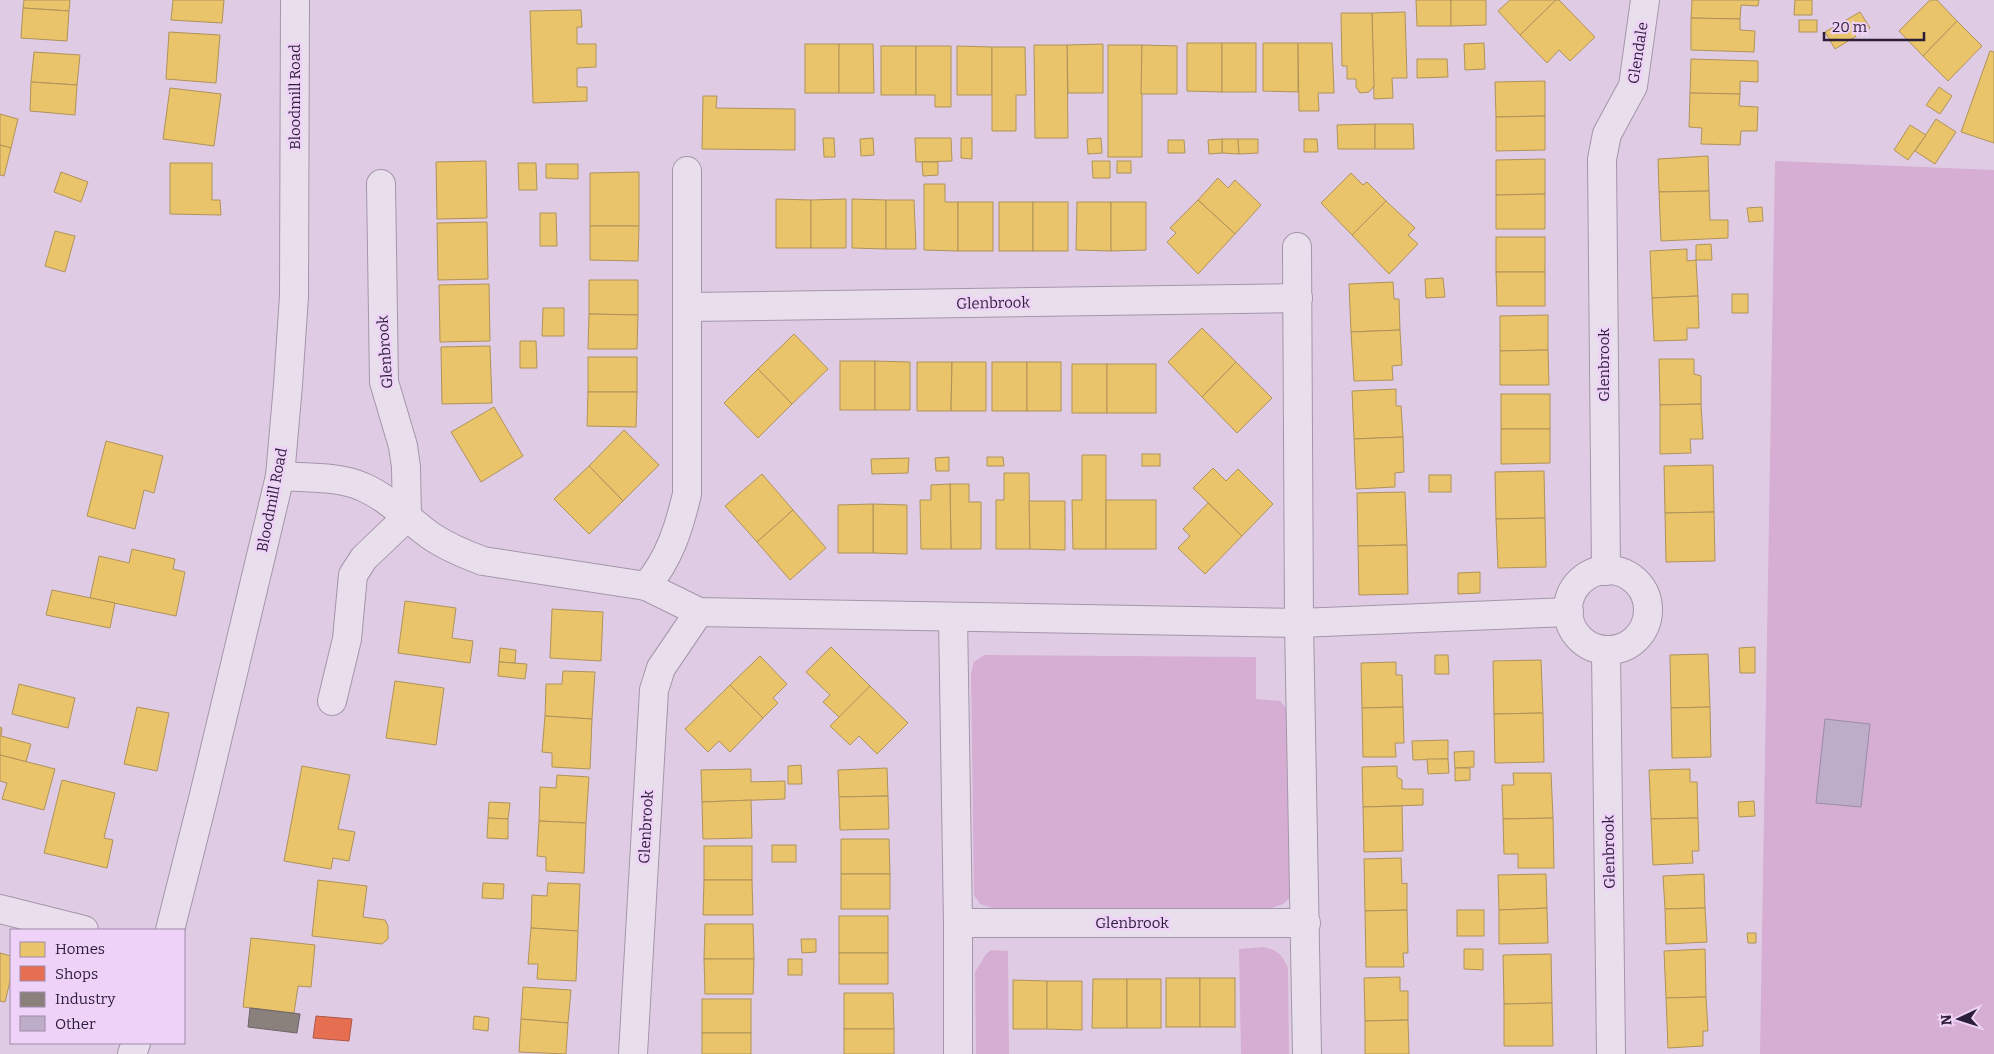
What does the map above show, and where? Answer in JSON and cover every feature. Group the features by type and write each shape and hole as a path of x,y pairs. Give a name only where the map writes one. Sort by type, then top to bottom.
{"street":[{"name":"Bloodmill Road","path":"170,929 204,799 280,476 294,296 295,0"},
{"name":"Glendale","path":"1602,159 1607,134 1632,91 1637,68 1645,0"},
{"name":"Glenbrook","path":"1602,159 1606,571"},
{"path":"646,586 658,573 668,554 688,494 687,171"},
{"name":"Glenbrook","path":"381,184 384,382 404,446 407,517"},
{"path":"1297,247 1298,623 1306,923 1307,1054"},
{"name":"Glenbrook","path":"688,307 1298,298"},
{"path":"280,476 335,480 361,486 380,495 432,536 458,552 482,561 646,586 699,612 1298,623 1569,612"},
{"path":"332,701 347,639 353,574 364,558 407,517"},
{"path":"1606,571 1618,571 1630,576 1646,596 1648,609 1647,621 1642,632 1634,641 1623,648 1606,651 1587,644 1577,635 1571,624 1569,612 1570,600 1575,589 1583,580 1593,573 1606,571"},
{"name":"Glenbrook","path":"633,1054 654,690 660,668 699,612"},
{"path":"953,617 958,1054"},
{"name":"Glenbrook","path":"1606,651 1611,1054"},
{"path":"0,909 80,929"},
{"name":"Glenbrook","path":"958,923 1306,923"}],"shaded area":[{"path":"1775,161 1994,170 1994,1054 1760,1054"},
{"path":"984,655 1256,657 1256,699 1280,701 1286,708 1290,718 1291,897 1283,904 1269,909 998,910 980,904 974,895 971,673 974,662"},
{"path":"1264,947 1279,954 1288,968 1289,1054 1241,1054 1239,949"},
{"path":"991,950 1008,951 1009,1054 976,1054 975,972 986,954"}],"building: Homes":[{"path":"24,0 70,0 69,11 23,8"},
{"path":"173,0 224,0 222,23 171,20"},
{"path":"1416,0 1451,0 1451,26 1417,26"},
{"path":"1451,0 1486,0 1486,25 1451,26"},
{"path":"1510,0 1556,0 1520,35 1498,11"},
{"path":"1556,0 1559,0 1595,37 1570,61 1559,50 1547,63 1520,35"},
{"path":"1692,0 1759,0 1758,6 1741,5 1740,19 1691,18"},
{"path":"1795,0 1812,0 1812,15 1794,15"},
{"path":"1930,0 1937,0 1957,21 1923,56 1899,31"},
{"path":"23,8 69,11 67,41 21,38"},
{"path":"581,10 582,27 577,27 577,44 596,44 596,67 577,68 577,87 587,87 587,101 533,103 530,11"},
{"path":"1405,12 1407,78 1392,78 1393,98 1374,99 1372,13"},
{"path":"1860,12 1870,28 1835,49 1825,32"},
{"path":"1341,13 1372,13 1374,86 1369,92 1360,93 1356,87 1356,79 1347,79 1347,66 1342,66"},
{"path":"1691,18 1740,19 1740,30 1755,31 1754,52 1691,50"},
{"path":"1799,20 1817,20 1817,32 1799,32"},
{"path":"1957,21 1982,46 1948,81 1923,56"},
{"path":"169,32 220,35 216,83 166,79"},
{"path":"1187,43 1222,43 1222,92 1187,91"},
{"path":"1222,43 1256,43 1256,92 1222,92"},
{"path":"1263,43 1298,43 1298,92 1263,91"},
{"path":"1298,43 1332,43 1334,93 1318,93 1319,111 1299,111"},
{"path":"1484,43 1485,69 1465,70 1464,44"},
{"path":"805,44 839,44 839,93 805,93"},
{"path":"839,44 873,44 874,93 839,93"},
{"path":"1103,44 1103,93 1068,93 1067,45"},
{"path":"1034,45 1067,45 1068,138 1035,138"},
{"path":"1108,45 1142,45 1142,157 1108,157"},
{"path":"1142,45 1177,46 1177,94 1141,94"},
{"path":"881,46 916,46 916,95 881,95"},
{"path":"916,46 951,46 951,107 935,107 935,95 916,95"},
{"path":"957,46 992,47 992,95 957,95"},
{"path":"992,47 1025,47 1026,95 1016,95 1016,131 992,131"},
{"path":"1990,51 1994,52 1994,143 1961,132"},
{"path":"34,52 80,55 77,85 31,82"},
{"path":"1417,59 1447,59 1448,77 1417,78"},
{"path":"1691,59 1758,61 1758,82 1740,81 1740,94 1690,93"},
{"path":"1545,81 1545,116 1496,117 1495,82"},
{"path":"31,82 77,85 75,115 30,111"},
{"path":"1939,87 1952,96 1940,114 1926,105"},
{"path":"170,88 221,94 214,146 163,139"},
{"path":"1690,93 1740,94 1739,106 1758,107 1757,131 1741,131 1740,145 1701,144 1702,128 1689,127"},
{"path":"703,96 717,96 716,108 795,109 795,150 702,149"},
{"path":"0,114 18,119 11,148 0,145"},
{"path":"1545,116 1545,150 1496,151 1496,117"},
{"path":"1936,119 1956,132 1935,164 1915,151"},
{"path":"1375,124 1375,149 1338,149 1337,125"},
{"path":"1375,124 1413,124 1414,149 1375,149"},
{"path":"1910,125 1926,135 1908,160 1894,150"},
{"path":"823,138 834,138 835,157 824,157"},
{"path":"873,138 874,155 861,156 860,139"},
{"path":"915,138 951,138 952,161 916,162"},
{"path":"961,138 972,138 972,159 961,158"},
{"path":"1101,138 1102,153 1088,154 1087,139"},
{"path":"1222,139 1238,139 1239,154 1222,153"},
{"path":"1222,139 1222,153 1209,154 1208,140"},
{"path":"1238,139 1258,139 1258,153 1239,154"},
{"path":"1304,139 1317,139 1318,152 1304,152"},
{"path":"1168,140 1184,140 1185,153 1168,153"},
{"path":"0,145 11,148 4,176 0,175"},
{"path":"1708,156 1709,191 1659,192 1658,159"},
{"path":"1545,159 1545,194 1496,195 1496,160"},
{"path":"486,161 487,218 437,219 436,162"},
{"path":"1092,161 1110,161 1110,178 1093,178"},
{"path":"1117,161 1131,161 1131,173 1117,173"},
{"path":"922,162 938,162 938,175 923,176"},
{"path":"170,163 212,163 212,200 220,200 221,215 170,214"},
{"path":"518,163 536,163 537,190 519,190"},
{"path":"546,164 578,164 578,179 546,178"},
{"path":"61,172 88,182 81,202 54,192"},
{"path":"639,172 639,226 590,226 590,173"},
{"path":"1351,173 1363,185 1367,182 1386,201 1352,235 1321,203"},
{"path":"1218,178 1228,188 1235,180 1261,205 1235,234 1198,200"},
{"path":"924,184 945,184 945,202 958,202 958,251 924,250"},
{"path":"1709,191 1710,220 1728,220 1728,238 1661,241 1659,192"},
{"path":"1545,194 1545,229 1496,229 1496,195"},
{"path":"776,199 811,200 811,248 776,248"},
{"path":"846,199 846,248 811,248 811,200"},
{"path":"852,199 886,200 886,249 852,248"},
{"path":"886,200 914,200 916,249 886,249"},
{"path":"1198,200 1235,234 1198,274 1167,242 1176,233 1170,228"},
{"path":"1386,201 1415,228 1408,235 1418,244 1389,274 1352,235"},
{"path":"958,202 993,202 993,251 958,251"},
{"path":"999,202 1033,202 1033,251 999,251"},
{"path":"1033,202 1068,202 1068,251 1033,251"},
{"path":"1077,202 1111,202 1111,251 1076,250"},
{"path":"1111,202 1146,202 1146,250 1111,251"},
{"path":"1762,207 1763,221 1749,222 1747,208"},
{"path":"540,213 556,213 557,246 540,246"},
{"path":"487,222 488,279 438,280 437,223"},
{"path":"590,226 639,226 638,261 590,260"},
{"path":"55,231 75,236 65,272 45,266"},
{"path":"1496,237 1545,237 1545,272 1496,272"},
{"path":"1711,244 1712,260 1696,260 1696,245"},
{"path":"1687,249 1687,261 1696,260 1698,296 1652,298 1650,251"},
{"path":"1496,272 1545,272 1545,306 1497,306"},
{"path":"1443,278 1445,297 1426,298 1425,279"},
{"path":"589,280 638,280 638,315 589,314"},
{"path":"1393,282 1394,299 1399,299 1400,330 1351,332 1349,284"},
{"path":"489,284 490,341 440,342 439,285"},
{"path":"1732,294 1748,294 1748,313 1732,313"},
{"path":"1698,296 1699,328 1687,328 1687,340 1654,341 1652,298"},
{"path":"543,308 564,308 564,336 542,336"},
{"path":"589,314 638,315 637,349 588,349"},
{"path":"1548,315 1548,350 1500,351 1500,316"},
{"path":"1202,328 1236,362 1202,397 1168,362"},
{"path":"1400,330 1402,365 1392,366 1393,380 1354,381 1351,332"},
{"path":"794,334 828,369 792,404 758,369"},
{"path":"520,341 536,341 537,368 520,368"},
{"path":"490,346 492,403 442,404 441,347"},
{"path":"1548,350 1549,385 1500,385 1500,351"},
{"path":"588,357 637,357 637,392 588,392"},
{"path":"1659,359 1694,359 1694,374 1701,376 1701,404 1660,405"},
{"path":"840,361 875,361 875,410 840,410"},
{"path":"875,361 910,362 910,410 875,410"},
{"path":"917,362 952,362 951,411 917,411"},
{"path":"952,362 986,362 986,411 951,411"},
{"path":"992,362 1027,362 1027,411 992,411"},
{"path":"1027,362 1061,362 1061,411 1027,411"},
{"path":"1236,362 1272,398 1237,433 1202,397"},
{"path":"1072,364 1107,364 1107,413 1072,413"},
{"path":"1107,364 1156,364 1156,413 1107,413"},
{"path":"758,369 792,404 758,438 724,403"},
{"path":"1396,389 1396,406 1401,406 1403,437 1354,439 1352,391"},
{"path":"588,392 637,392 636,427 587,426"},
{"path":"1501,394 1550,394 1550,429 1501,429"},
{"path":"1701,404 1703,439 1690,439 1691,453 1660,454 1660,405"},
{"path":"494,407 523,456 481,482 451,432"},
{"path":"1501,429 1550,429 1550,463 1501,464"},
{"path":"624,430 659,465 623,501 589,466"},
{"path":"1403,437 1404,472 1395,473 1395,487 1356,489 1354,439"},
{"path":"106,441 163,456 154,493 144,490 135,529 87,516"},
{"path":"1142,454 1160,454 1160,466 1142,466"},
{"path":"1082,455 1106,455 1106,549 1073,549 1072,500 1082,500"},
{"path":"949,457 949,471 936,471 935,458"},
{"path":"987,457 1003,457 1004,466 987,466"},
{"path":"909,458 908,473 872,474 871,459"},
{"path":"1713,465 1714,512 1665,513 1664,466"},
{"path":"589,466 623,501 589,534 554,499"},
{"path":"1213,468 1226,481 1238,469 1273,504 1242,536 1193,488"},
{"path":"1544,471 1545,518 1496,519 1495,472"},
{"path":"1004,473 1029,473 1030,549 996,549 996,500 1004,500"},
{"path":"762,474 793,510 757,542 725,506"},
{"path":"1429,475 1451,475 1451,492 1429,492"},
{"path":"950,484 969,484 969,502 981,502 981,549 951,549"},
{"path":"950,484 951,549 921,549 920,500 931,500 931,485"},
{"path":"1405,492 1407,545 1358,546 1357,493"},
{"path":"1106,500 1156,500 1156,549 1106,549"},
{"path":"1029,501 1065,501 1065,550 1030,549"},
{"path":"1208,503 1242,536 1205,574 1178,548 1190,536 1183,529"},
{"path":"873,504 907,505 907,554 873,553"},
{"path":"873,504 873,553 838,553 838,505"},
{"path":"793,510 826,548 790,580 757,542"},
{"path":"1714,512 1715,561 1666,562 1665,513"},
{"path":"1545,518 1546,567 1498,568 1496,519"},
{"path":"1407,545 1408,594 1359,595 1358,546"},
{"path":"132,549 175,559 173,569 185,572 176,616 90,598 99,556 129,563"},
{"path":"1480,572 1480,593 1458,594 1458,573"},
{"path":"52,590 115,603 110,628 46,615"},
{"path":"405,601 456,608 452,638 473,641 470,663 398,653"},
{"path":"552,609 603,612 601,661 550,658"},
{"path":"831,647 870,686 839,717 823,702 830,695 806,672"},
{"path":"1755,647 1755,673 1740,673 1739,648"},
{"path":"500,648 516,650 515,663 499,662"},
{"path":"1708,654 1710,707 1671,708 1670,655"},
{"path":"1435,655 1448,655 1449,674 1435,674"},
{"path":"760,656 787,684 773,698 778,703 763,718 730,685"},
{"path":"1541,660 1543,713 1494,714 1493,661"},
{"path":"499,662 527,664 525,679 498,676"},
{"path":"1396,662 1396,675 1402,675 1403,707 1362,708 1361,663"},
{"path":"563,671 595,672 592,719 545,716 546,684 562,684"},
{"path":"395,681 444,688 436,745 386,738"},
{"path":"19,684 75,698 68,728 12,714"},
{"path":"730,685 763,718 730,752 719,741 708,752 685,729"},
{"path":"870,686 908,723 877,754 859,736 850,745 830,726"},
{"path":"137,707 169,713 157,771 124,764"},
{"path":"1403,707 1404,743 1395,743 1396,757 1363,757 1362,708"},
{"path":"1710,707 1711,757 1672,758 1671,708"},
{"path":"1543,713 1544,762 1495,763 1494,714"},
{"path":"545,716 592,719 590,769 552,767 552,753 542,752"},
{"path":"0,727 2,728 1,736 31,744 26,762 0,755"},
{"path":"1448,740 1448,759 1413,760 1412,741"},
{"path":"1474,751 1474,767 1455,768 1454,752"},
{"path":"0,755 55,769 44,810 2,799 7,783 0,781"},
{"path":"1427,759 1448,759 1449,773 1428,774"},
{"path":"801,765 802,784 788,784 788,766"},
{"path":"302,766 350,775 338,829 355,832 349,861 333,858 331,869 284,861"},
{"path":"1397,766 1397,777 1402,780 1402,789 1423,789 1423,805 1363,807 1362,767"},
{"path":"887,768 888,796 839,797 838,770"},
{"path":"1455,768 1470,768 1470,780 1455,781"},
{"path":"751,769 751,782 785,781 785,799 702,802 701,770"},
{"path":"1690,769 1690,782 1697,782 1698,818 1651,819 1649,770"},
{"path":"1513,773 1551,773 1553,818 1503,819 1502,785 1514,785"},
{"path":"557,775 589,777 586,823 539,821 540,787 556,788"},
{"path":"62,780 115,793 104,838 113,840 107,868 44,853"},
{"path":"888,796 889,829 840,830 839,797"},
{"path":"751,800 752,838 703,839 702,802"},
{"path":"1754,801 1755,816 1739,817 1738,802"},
{"path":"489,802 510,803 508,819 488,818"},
{"path":"1402,806 1403,851 1364,852 1363,807"},
{"path":"488,818 508,819 508,839 487,838"},
{"path":"1553,818 1554,868 1518,868 1518,854 1504,854 1503,819"},
{"path":"1698,818 1699,851 1692,851 1693,863 1653,865 1651,819"},
{"path":"539,821 586,823 584,873 546,871 546,857 537,856"},
{"path":"841,839 889,839 890,874 841,874"},
{"path":"772,845 796,845 796,862 772,862"},
{"path":"704,846 752,846 752,880 704,880"},
{"path":"1401,858 1402,884 1407,883 1407,910 1365,911 1364,859"},
{"path":"841,874 890,874 890,909 841,909"},
{"path":"1546,874 1547,908 1499,910 1498,875"},
{"path":"1704,874 1705,908 1665,909 1663,876"},
{"path":"318,880 367,886 363,917 385,920 388,926 388,939 382,944 312,936"},
{"path":"704,880 752,880 753,915 703,915"},
{"path":"483,883 504,884 503,899 482,898"},
{"path":"548,883 580,884 578,931 531,928 532,895 547,896"},
{"path":"1547,908 1548,943 1499,944 1499,910"},
{"path":"1705,908 1707,942 1666,944 1665,909"},
{"path":"1407,910 1408,953 1403,953 1404,967 1366,967 1365,911"},
{"path":"1457,910 1484,910 1484,936 1457,936"},
{"path":"839,916 888,916 888,953 839,953"},
{"path":"705,924 753,924 754,959 704,959"},
{"path":"531,928 578,931 576,981 537,979 538,964 528,964"},
{"path":"1747,933 1756,933 1756,943 1748,943"},
{"path":"251,938 315,945 311,987 298,986 294,1013 243,1007"},
{"path":"801,939 816,939 816,952 802,953"},
{"path":"1464,949 1483,949 1483,970 1464,969"},
{"path":"1705,949 1706,997 1666,998 1664,951"},
{"path":"0,953 10,956 10,981 5,1002 0,1001"},
{"path":"839,953 888,953 888,984 839,984"},
{"path":"1551,954 1552,1003 1504,1004 1503,955"},
{"path":"704,959 754,959 753,994 705,994"},
{"path":"788,959 802,959 802,975 788,975"},
{"path":"1400,977 1400,991 1408,991 1408,1020 1365,1021 1364,978"},
{"path":"1166,978 1200,978 1200,1027 1166,1027"},
{"path":"1200,978 1235,978 1235,1027 1200,1027"},
{"path":"1093,979 1127,979 1127,1028 1092,1028"},
{"path":"1127,979 1161,979 1161,1028 1127,1028"},
{"path":"1013,980 1047,981 1047,1029 1013,1029"},
{"path":"1047,981 1082,981 1082,1030 1047,1029"},
{"path":"523,987 571,990 568,1023 521,1019"},
{"path":"844,993 893,993 894,1029 844,1029"},
{"path":"1706,997 1708,1031 1703,1031 1703,1046 1668,1048 1666,998"},
{"path":"702,999 751,999 751,1033 702,1033"},
{"path":"1552,1003 1553,1046 1504,1046 1504,1004"},
{"path":"474,1016 489,1018 488,1031 473,1029"},
{"path":"521,1019 568,1023 566,1054 519,1052"},
{"path":"1408,1020 1409,1054 1365,1054 1365,1021"},
{"path":"844,1029 894,1029 894,1054 844,1054"},
{"path":"702,1033 751,1033 751,1054 702,1054"}],"building: Shops":[{"path":"316,1016 352,1019 349,1041 313,1038"}],"building: Industry":[{"path":"250,1008 300,1014 297,1033 248,1027"}],"building: Other":[{"path":"1825,719 1870,724 1861,807 1816,803"}]}
